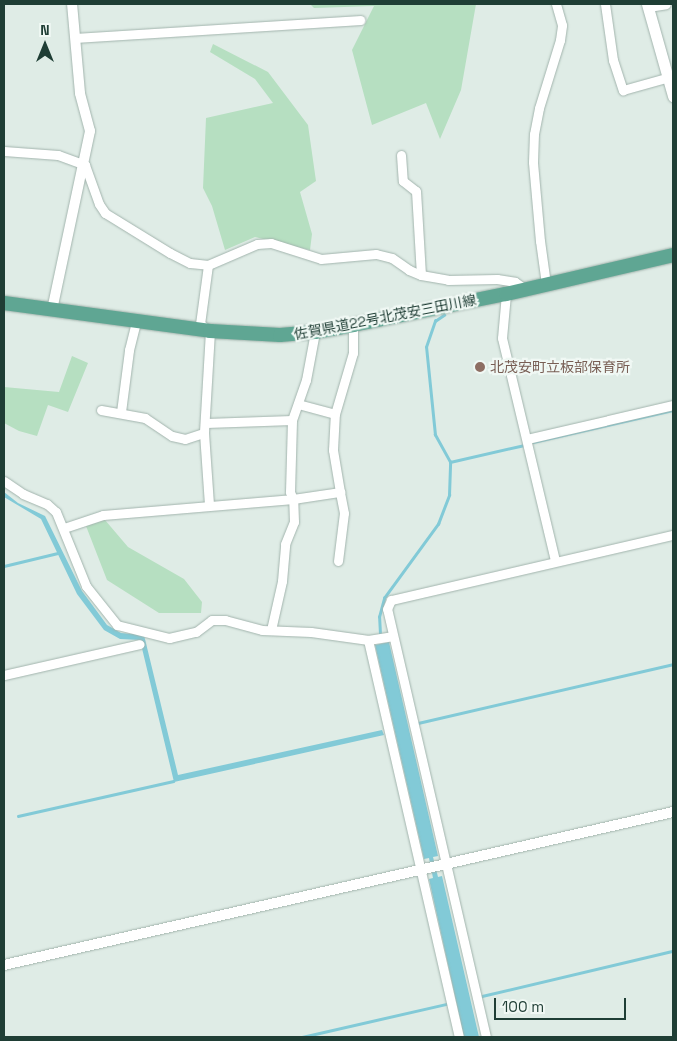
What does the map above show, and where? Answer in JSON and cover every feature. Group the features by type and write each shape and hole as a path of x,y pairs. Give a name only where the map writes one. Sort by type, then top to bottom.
{"main road":[{"path":"647,6 671,76 673,96"},
{"name":"佐賀県道22号北茂安三田川線","path":"4,306 52,310 210,331 280,335 315,332 506,294 673,255"}],"street":[{"path":"52,310 85,165 90,132 80,93 72,4"},
{"path":"546,284 533,162 534,134 539,108 560,40 562,25 556,4"},
{"path":"605,4 613,60 623,90 671,76"},
{"path":"647,6 666,4"},
{"path":"75,38 360,20"},
{"path":"4,151 58,155 85,165 99,204 105,212 170,253 190,263 208,266 257,244 271,244 321,259 376,254 392,258 409,270 421,275 448,280 497,279 515,282 525,289"},
{"path":"401,155 403,181 416,192 421,275"},
{"path":"208,266 200,324 210,331 204,433 209,504"},
{"path":"506,294 502,338 555,561"},
{"path":"121,412 129,350 136,321"},
{"path":"338,561 344,513 333,450 334,414 353,353 353,325"},
{"path":"271,630 282,581 284,544 294,522 293,499 290,492 292,420 306,380 315,332"},
{"path":"298,404 334,414"},
{"path":"527,439 673,405"},
{"path":"101,410 121,412 145,418 172,436 185,439 204,433"},
{"path":"206,423 292,420"},
{"path":"4,481 23,494 47,504 56,512 86,586 117,626 169,638 196,632 212,620 225,620 262,630 310,632 368,640 392,636"},
{"path":"64,528 102,515 209,504 293,499 340,492"},
{"path":"459,1037 433,867 387,609 391,600 673,535"},
{"path":"368,640 433,867 486,1037"},
{"path":"4,675 140,644"},
{"path":"4,964 673,812"}],"green space":[{"path":"310,4 476,4 461,90 440,139 426,103 372,125 352,50 374,6 314,8"},
{"path":"213,44 268,72 308,125 316,181 300,192 312,234 310,250 255,237 225,250 212,206 203,188 206,118 273,103 255,79 210,52"},
{"path":"72,356 88,363 68,412 48,405 37,436 19,431 4,423 4,387 59,392"},
{"path":"105,520 128,547 184,579 202,602 201,613 159,613 107,580 86,526"}],"water":[{"path":"4,492 18,503 45,516 82,591 107,625 121,633 144,635 178,775 382,730 384,735 174,782 140,640 120,639 104,630 77,594 41,519 4,497"},
{"path":"389,642 438,856 433,857 438,877 442,876 479,1037 464,1037 429,879 433,878 429,858 424,859 375,645"}],"waterway":[{"path":"380,634 379,617 384,598 438,524 449,495 450,462 435,435 426,347 435,321 444,315"},
{"path":"533,442 673,410"},
{"path":"450,462 524,445"},
{"path":"4,566 58,553"},
{"path":"418,723 673,664"},
{"path":"18,816 173,781"},
{"path":"482,996 673,951"},
{"path":"302,1037 446,1004"}],"place":[{"name":"北茂安町立板部保育所","path":"480,367"}]}
